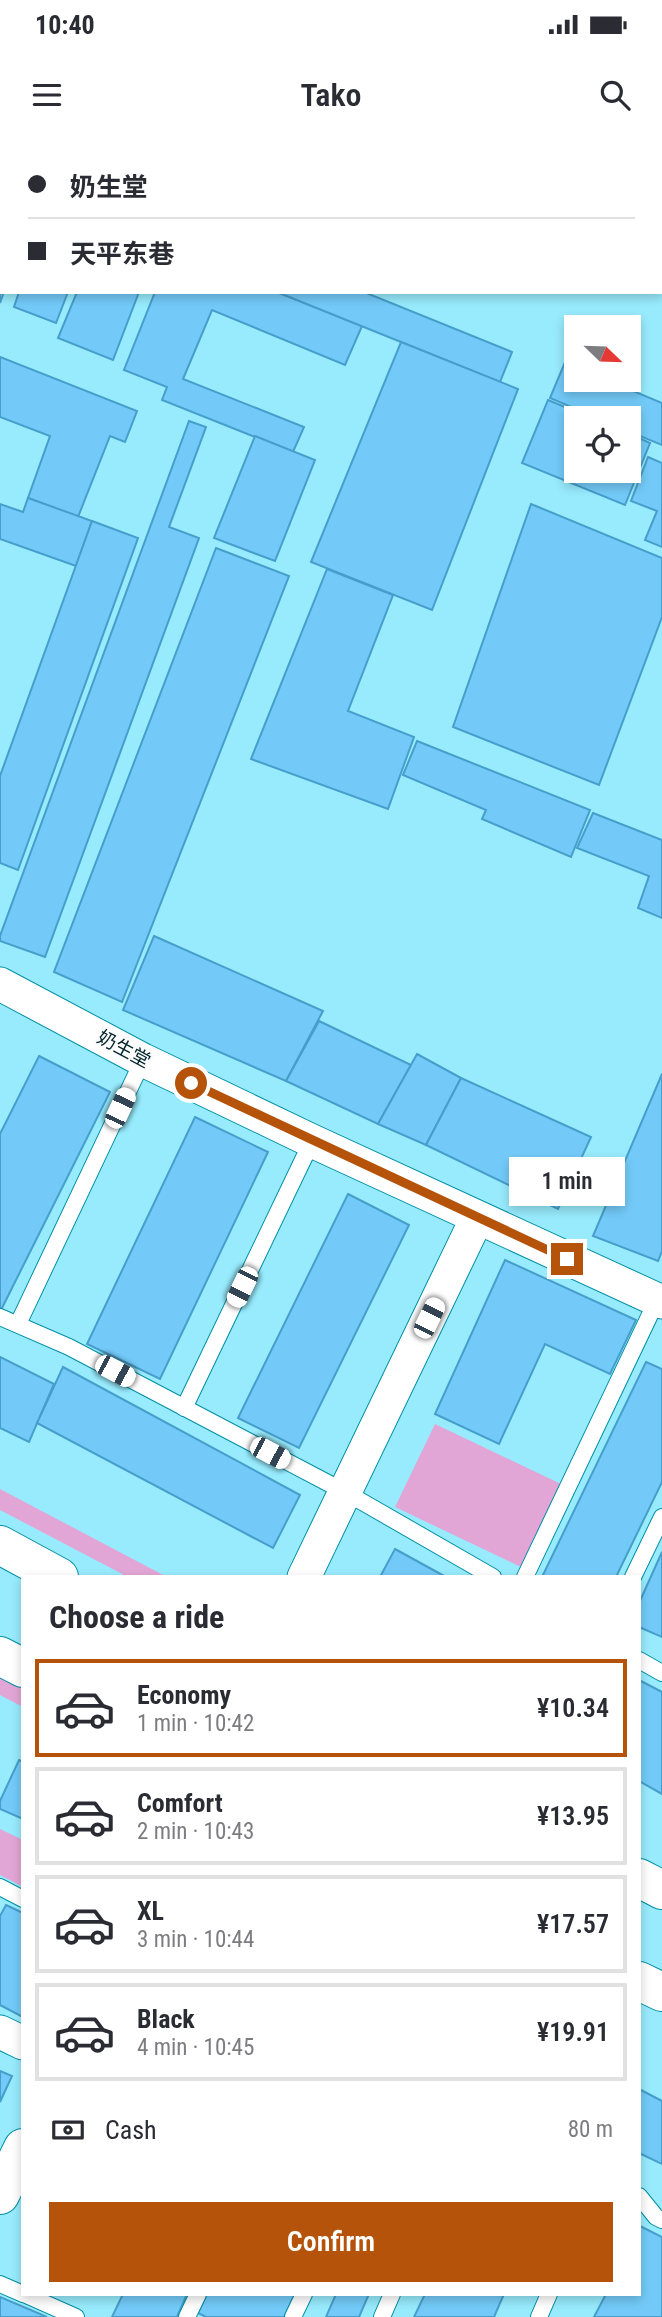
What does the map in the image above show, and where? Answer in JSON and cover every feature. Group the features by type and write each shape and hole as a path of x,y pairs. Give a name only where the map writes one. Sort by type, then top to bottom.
{"main road":[{"path":"0,1545 55,1575"},
{"path":"0,1656 21,1667"},
{"path":"641,1879 662,1890"},
{"path":"0,2195 21,2152"},
{"path":"0,2225 21,2182"}],"street":[{"name":"奶生堂","path":"0,984 143,1060 659,1301"},
{"path":"305,1575 477,1218"},
{"path":"0,2032 21,2042"}],"lane":[{"path":"18,1324 143,1060"},
{"path":"184,1408 312,1141"},
{"path":"526,1575 659,1301"},
{"path":"0,1317 69,1347 345,1492 490,1575"},
{"path":"634,1575 662,1517"},
{"path":"641,1661 661,1670"},
{"path":"0,1887 21,1898"},
{"path":"641,2198 656,2217 662,2220"},
{"path":"0,2284 21,2293"},
{"path":"28,2296 76,2317"},
{"path":"187,2317 197,2296"},
{"path":"293,2317 303,2296"},
{"path":"382,2317 391,2296"},
{"path":"539,2317 549,2296"}],"shaded area":[{"path":"435,1424 561,1484 521,1567 395,1507"},
{"path":"0,1489 163,1575 124,1575 0,1510"},
{"path":"0,1675 21,1687 21,1706 0,1695"},
{"path":"0,1829 21,1839 21,1886 0,1875"}],"building":[{"path":"18,294 67,294 56,323 14,307"},
{"path":"76,294 138,294 113,360 58,338"},
{"path":"154,294 282,294 362,326 345,365 212,310 183,379 304,427 293,452 162,400 167,387 124,370"},
{"path":"282,294 369,294 512,352 500,382"},
{"path":"401,342 518,389 432,610 311,562"},
{"path":"0,357 137,411 125,442 110,436 78,517 28,498 50,436 0,417"},
{"path":"564,364 564,392 636,392 662,403 662,445 641,436 641,406 569,406 550,398"},
{"path":"548,400 564,407 564,480 522,463"},
{"path":"189,421 206,427 169,527 199,538 45,957 0,941 0,936"},
{"path":"255,436 315,460 275,561 214,538"},
{"path":"641,439 650,443 641,465"},
{"path":"648,457 662,463 662,547 645,540 657,511 631,501 638,483 641,483"},
{"path":"571,483 634,483 625,505"},
{"path":"28,498 92,521 76,566 0,539 0,504 23,512"},
{"path":"531,504 662,558 662,617 599,785 453,727"},
{"path":"92,521 138,538 18,870 0,863 0,776"},
{"path":"216,548 289,576 122,1002 54,972"},
{"path":"327,569 393,595 348,711 414,737 388,809 251,759"},
{"path":"417,741 590,810 571,857 482,819 486,810 403,775"},
{"path":"593,813 662,840 662,918 638,908 649,876 577,848"},
{"path":"154,936 323,1011 286,1081 123,1010"},
{"path":"319,1021 411,1065 378,1124 286,1081"},
{"path":"417,1054 461,1078 426,1145 378,1124"},
{"path":"39,1056 110,1092 0,1312 0,1134"},
{"path":"662,1074 662,1251 658,1261 593,1236"},
{"path":"461,1078 591,1137 558,1209 426,1145"},
{"path":"195,1117 268,1152 160,1379 87,1344"},
{"path":"348,1194 409,1225 299,1448 238,1418"},
{"path":"505,1260 636,1320 610,1374 545,1344 499,1444 435,1414"},
{"path":"0,1357 54,1384 29,1442 0,1428"},
{"path":"646,1362 662,1369 662,1482 617,1575 543,1575"},
{"path":"63,1367 300,1495 273,1548 37,1423"},
{"path":"395,1549 442,1575 381,1575"},
{"path":"662,1552 662,1637 641,1628 641,1599"},
{"path":"641,1681 662,1692 662,1794 641,1782"},
{"path":"19,1760 21,1818 0,1809 0,1801"},
{"path":"6,1905 21,1912 21,2016 0,2005 0,1916"},
{"path":"0,2071 12,2076 0,2102"},
{"path":"641,2090 662,2101 662,2164 641,2154"},
{"path":"641,2226 662,2237 662,2317 594,2317 605,2296 641,2296"},
{"path":"122,2296 186,2296 177,2317 112,2317"},
{"path":"206,2296 294,2296 284,2317 206,2317 198,2313"},
{"path":"335,2296 368,2296 359,2317 326,2317"},
{"path":"424,2296 503,2296 494,2317 414,2317"},
{"path":"0,2297 47,2317 0,2317"}],"route":[{"path":"191,1083 567,1259"}]}
